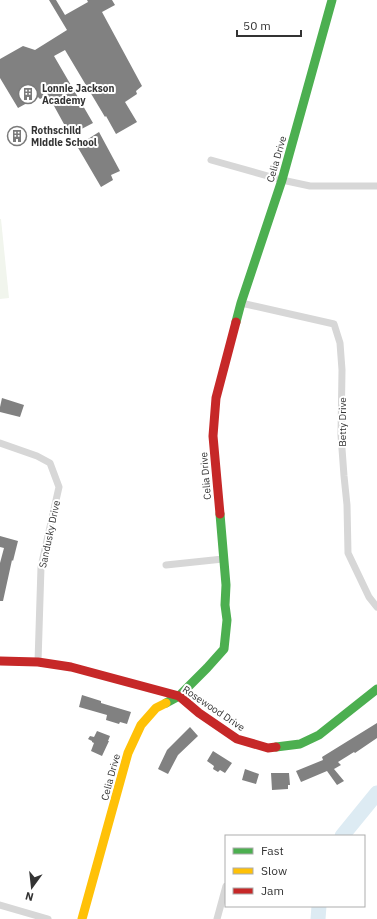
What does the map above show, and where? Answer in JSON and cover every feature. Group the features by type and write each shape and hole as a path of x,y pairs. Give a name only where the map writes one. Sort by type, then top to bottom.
{"street":[{"name":"Celia Drive","path":"82,919 128,753 141,726 156,708 179,696 224,649 227,620 225,605 226,585 213,436 216,398 241,303 282,180 332,0"},
{"path":"211,160 282,180 310,186 377,186"},
{"name":"Betty Drive","path":"241,303 334,324 340,343 342,370 341,435 347,505 348,553 368,597 377,607"},
{"name":"Sandusky Drive","path":"0,443 37,456 50,463 59,487 41,567 38,662"},
{"path":"166,565 223,559"},
{"name":"Rosewood Drive","path":"0,661 38,662 71,667 179,696 199,713 237,739 268,748 300,744 319,735 377,689"},
{"path":"217,919 225,890"},
{"path":"0,905 48,919"}],"shaded area":[{"path":"0,219 9,298 0,299"}],"building":[{"name":"Lonnie Jackson Academy","path":"49,0 56,0 65,15 88,2 87,0 112,0 115,5 102,12 142,86 136,91 137,94 125,102 137,122 116,134 65,50 54,56 93,123 70,135 48,95 40,99 38,97 18,108 0,78 0,59 23,46 35,50 67,30"},
{"path":"99,132 120,171 111,175 113,180 101,187 77,146"},
{"path":"2,398 24,405 20,417 0,412"},
{"path":"0,536 18,541 13,561 12,560 3,601 0,601 0,563 4,548 0,547"},
{"path":"82,695 101,701 101,703 131,712 127,724 120,722 119,724 106,720 107,715 79,707"},
{"path":"377,723 377,738 355,753 354,752 338,762 341,765 334,769 344,781 337,785 327,771 301,782 296,771 323,760 322,757"},
{"path":"190,727 198,736 178,755 168,774 158,769 167,750"},
{"path":"97,731 110,736 102,756 91,751 94,743 88,739 90,736 94,737"},
{"path":"213,751 232,763 225,773 220,770 218,772 213,769 214,766 207,761"},
{"path":"245,769 259,774 256,784 242,780"},
{"path":"271,773 289,773 290,785 288,785 288,789 272,790"}],"waterway":[{"path":"343,835 377,793"},
{"path":"318,919 319,907"}],"traffic: fast":[{"path":"236,322 282,180 332,0"},
{"path":"166,703 179,696 224,649 227,620 225,605 226,585 220,514"},
{"path":"276,747 300,744 319,735 377,689"}],"traffic: slow":[{"path":"82,919 128,753 141,725 156,708 166,703"}],"traffic: jam":[{"path":"220,514 213,436 216,398 236,322"},
{"path":"0,661 38,662 71,667 179,696 199,713 237,739 268,748 276,747"}],"place":[{"name":"Lonnie Jackson Academy","path":"28,94"},
{"name":"Rothschild Middle School","path":"17,136"}]}
